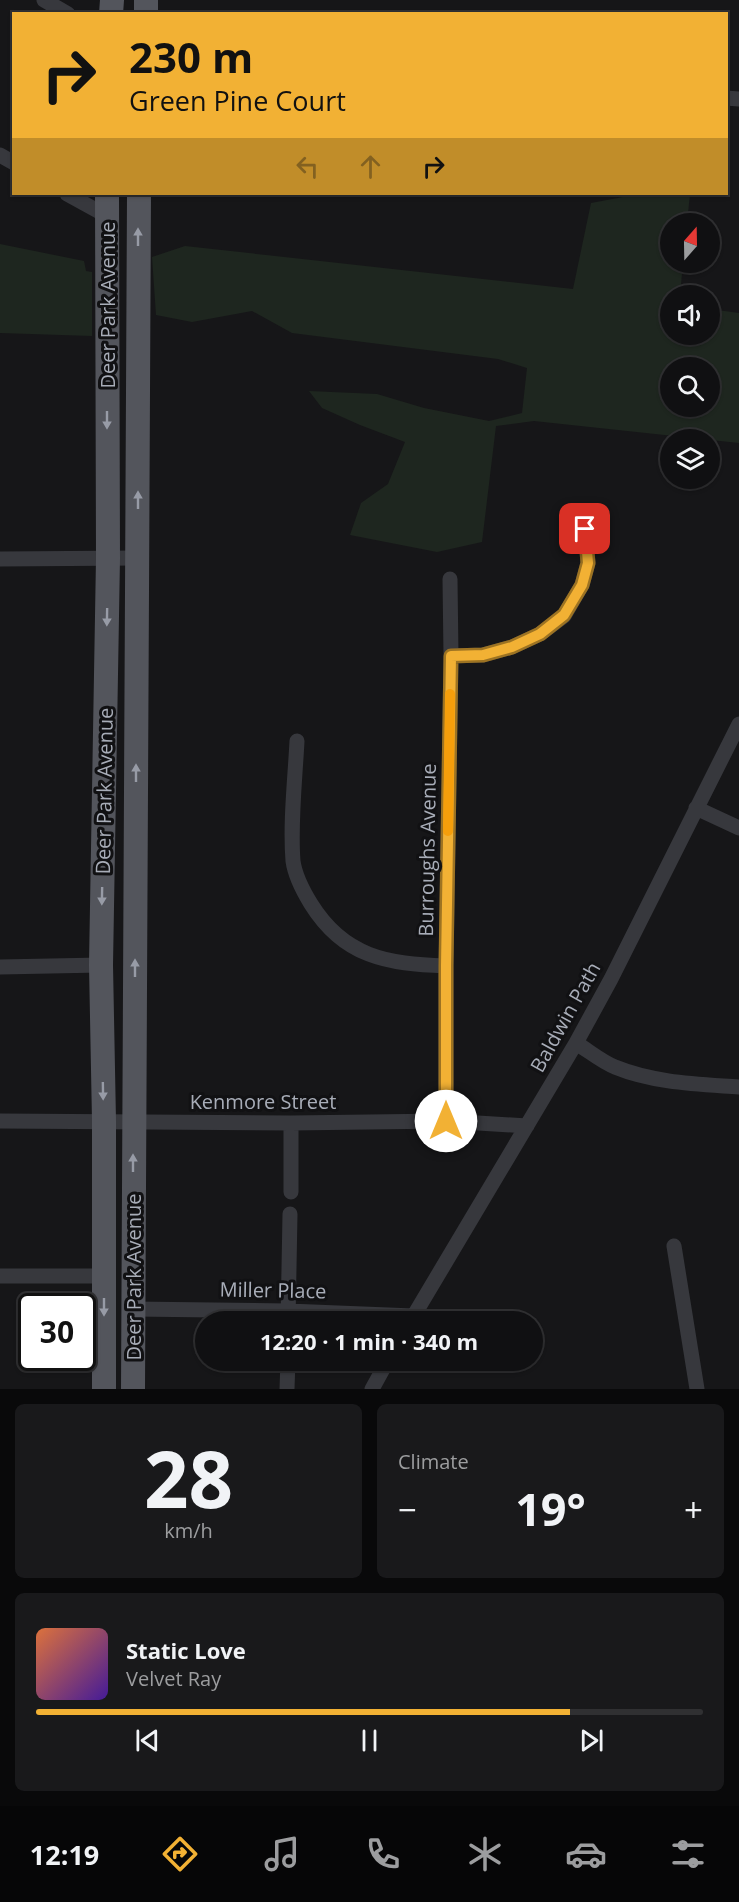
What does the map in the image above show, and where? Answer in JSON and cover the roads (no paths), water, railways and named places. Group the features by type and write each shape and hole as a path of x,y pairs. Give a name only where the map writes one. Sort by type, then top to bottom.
{"main road":[{"name":"Deer Park Avenue","path":"133,1389 139,195"},
{"name":"Deer Park Avenue","path":"104,1389 104,1121 100,965 108,558 107,205"}],"street":[{"path":"45,0 65,12"},
{"path":"71,195 107,205"},
{"path":"451,656 483,655 512,647 540,634 564,615 582,585 588,563 585,529"},
{"path":"0,558 138,558"},
{"name":"Burroughs Avenue","path":"446,1121 450,579"},
{"name":"Baldwin Path","path":"417,1311 611,979 739,724"},
{"path":"297,741 293,864 303,891 317,914 337,937 363,953 398,962 446,966"},
{"path":"696,808 739,828"},
{"path":"0,967 100,965"},
{"path":"576,1042 613,1066 639,1076 739,1087"},
{"name":"Kenmore Street","path":"0,1120 291,1123 446,1121 526,1126"},
{"path":"291,1123 291,1192"},
{"path":"288,1311 290,1214"},
{"path":"674,1246 697,1389"},
{"path":"0,1276 104,1276"},
{"name":"Miller Place","path":"133,1309 195,1312"},
{"path":"287,1389 288,1371"},
{"path":"372,1389 382,1371"}]}
